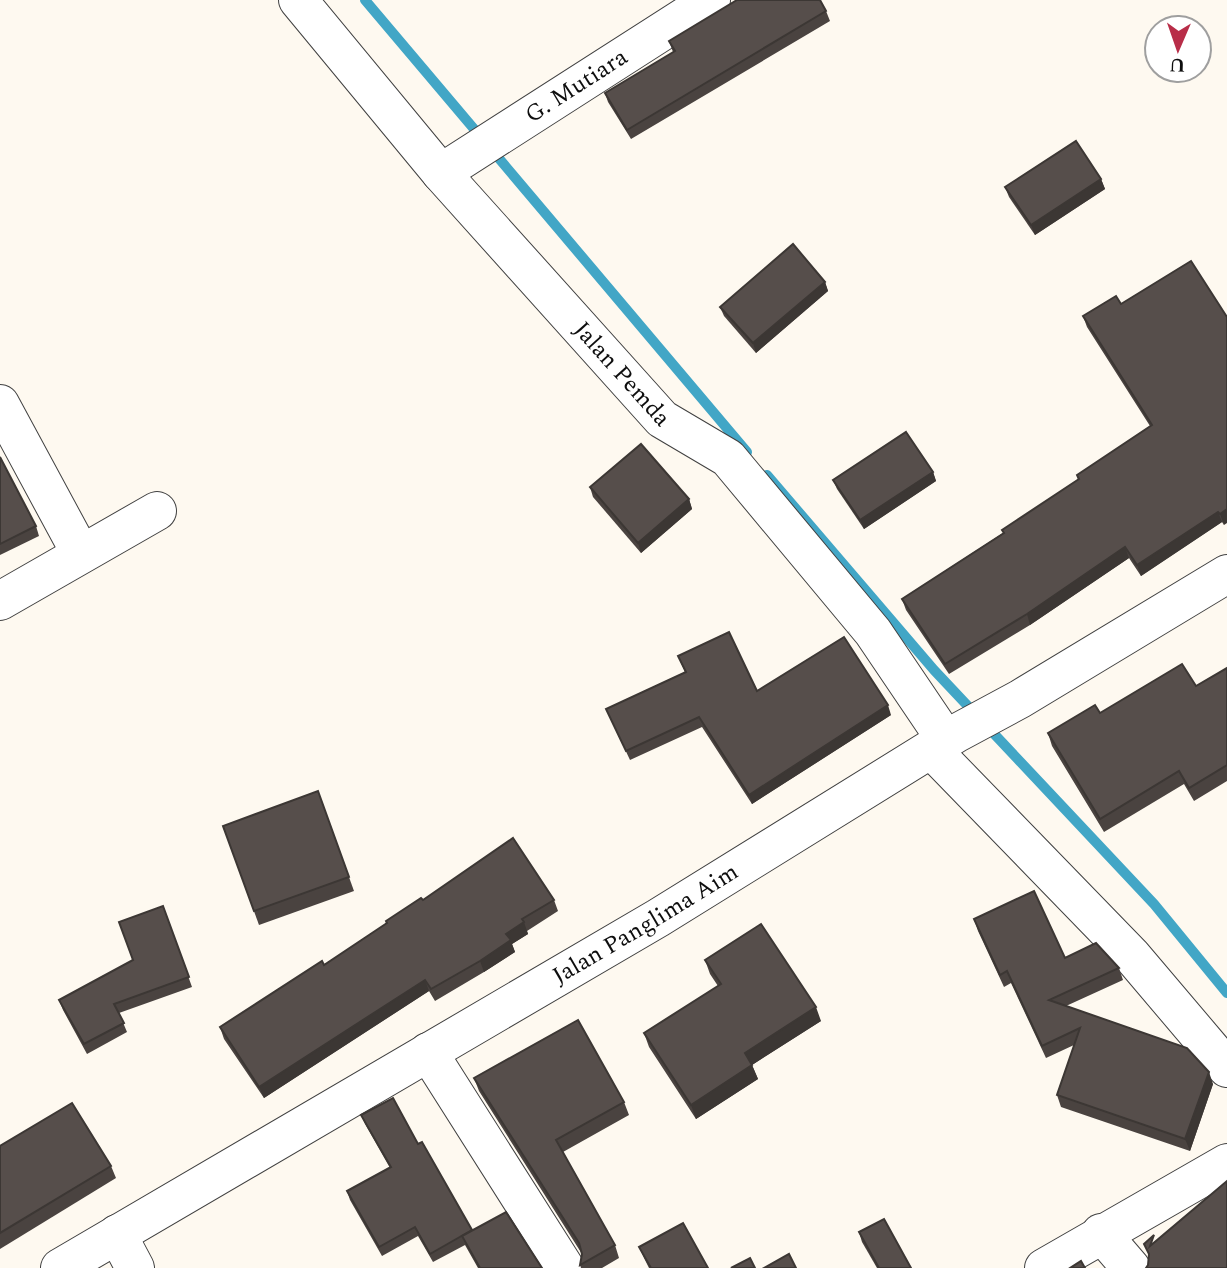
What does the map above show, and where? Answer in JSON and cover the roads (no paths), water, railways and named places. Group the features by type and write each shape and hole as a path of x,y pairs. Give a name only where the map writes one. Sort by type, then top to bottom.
{"street":[{"name":"Jalan Pemda","path":"298,0 441,173 662,419 728,458 873,632 944,741 1227,1068"},
{"name":"G. Mutiara","path":"441,173 711,0"},
{"path":"0,404 81,554"},
{"path":"0,601 157,512"},
{"name":"Jalan Panglima Aim","path":"61,1268 658,918 944,741 1020,699 1227,575"},
{"path":"428,1052 565,1268"},
{"path":"1044,1268 1227,1163"},
{"path":"1101,1233 1131,1268"},
{"path":"117,1234 135,1268"}],"waterway":[{"path":"365,0 747,452"},
{"path":"767,475 934,670 1154,904 1227,993"}]}
